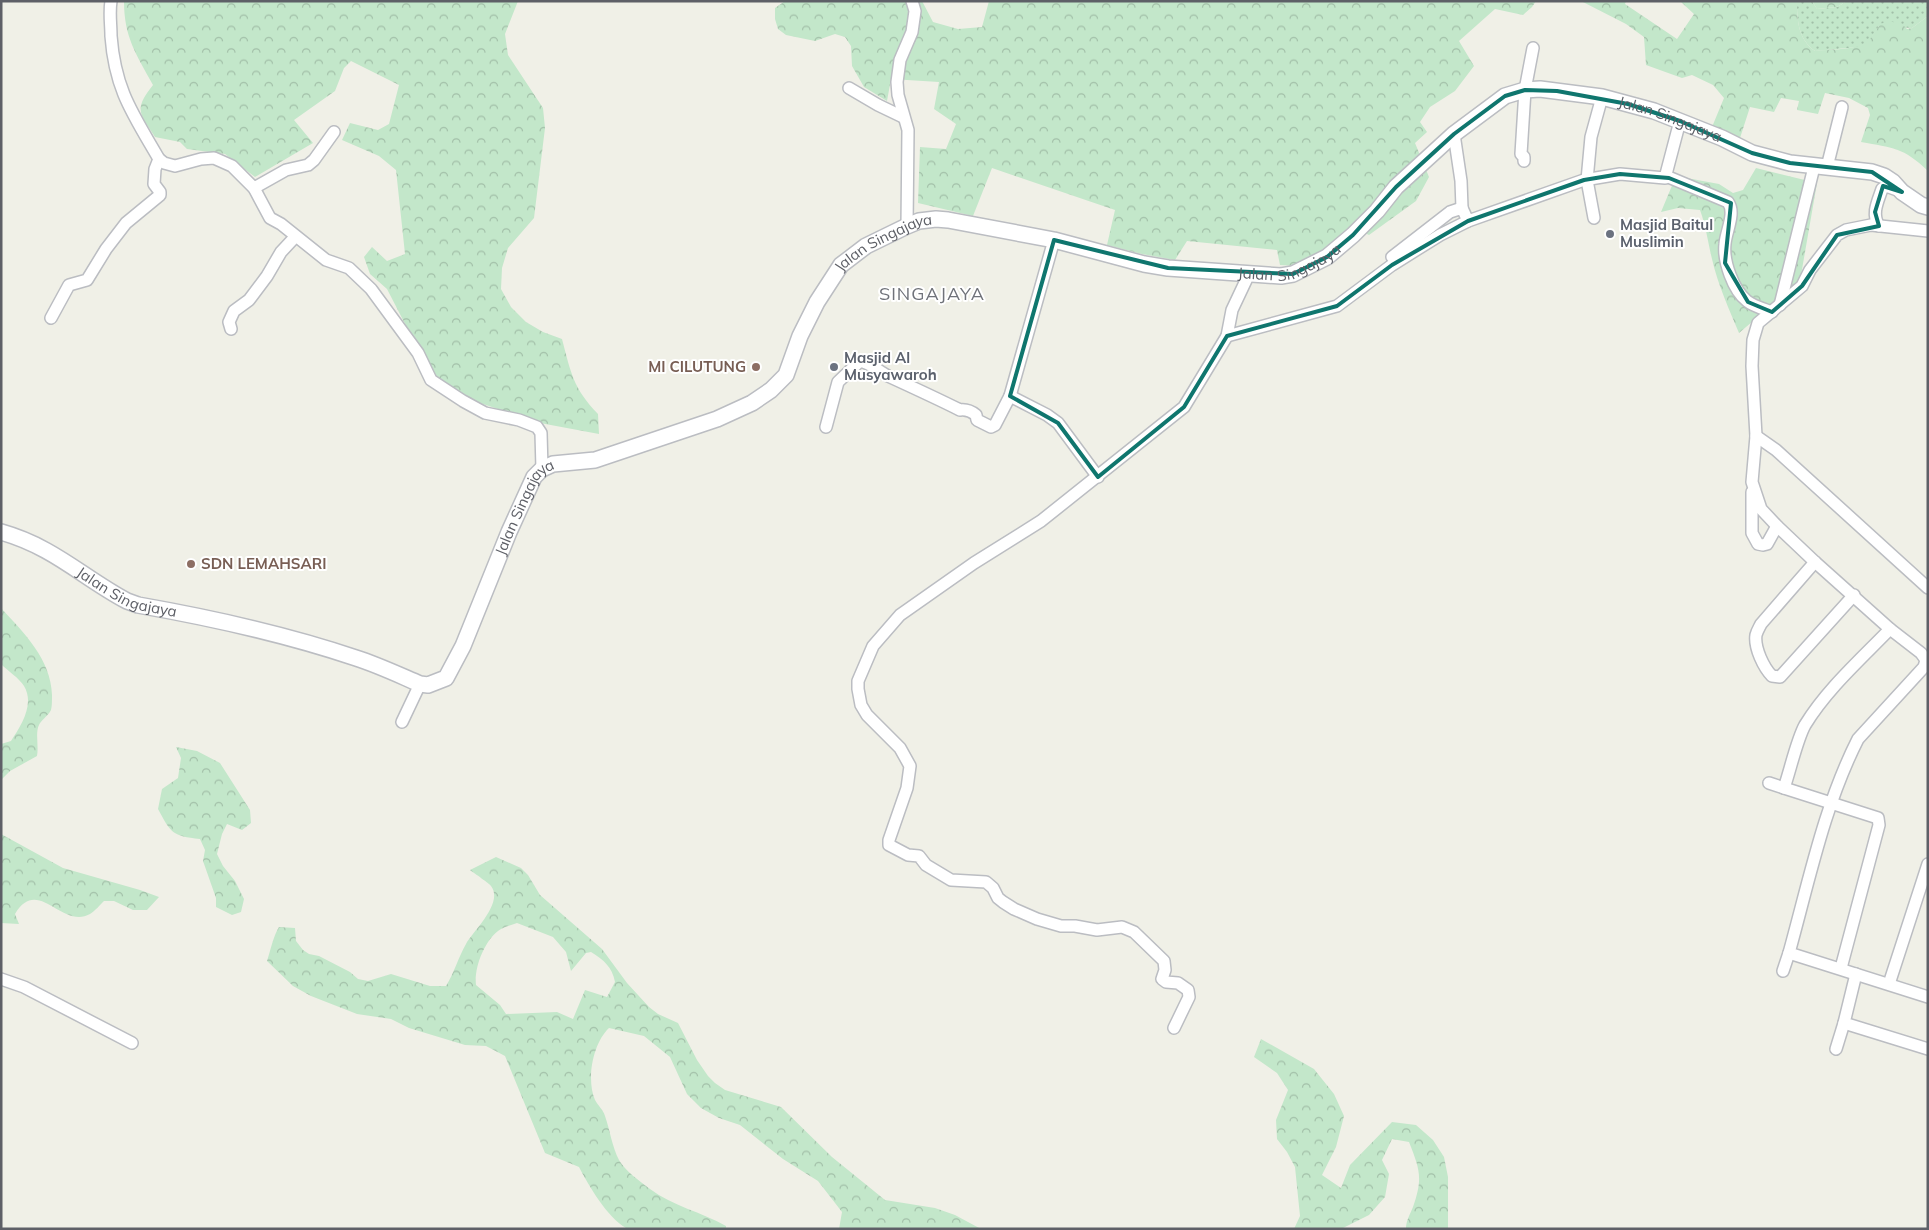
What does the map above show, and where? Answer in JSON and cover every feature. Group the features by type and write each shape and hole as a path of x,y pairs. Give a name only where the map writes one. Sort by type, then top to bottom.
{"street":[{"path":"111,1 112,39 118,82 133,115 159,160 175,166 201,159 220,160 232,166 254,188 270,218 281,224 326,260 349,268 371,289 418,353 431,380 463,401 485,412 519,420 537,427 541,433 542,469"},
{"path":"907,226 908,130 897,82 900,60 912,32 915,11 912,1"},
{"path":"1524,161 1524,157 1521,154 1525,90 1533,48"},
{"path":"849,88 904,117"},
{"name":"Jalan Singajaya","path":"1,532 35,543 127,601 138,605 215,619 291,638 358,658 428,686 446,678 464,646 509,532 534,477 542,469 553,464 595,460 717,419 752,403 786,375 800,336 817,302 842,265 866,246 920,221 948,220 1054,240 1144,264 1168,268 1281,276 1293,274 1327,258 1377,211 1396,187 1417,166 1454,134 1500,99 1525,90 1540,89 1602,97 1654,112 1680,121 1752,153 1790,163 1872,172 1884,176 1902,192 1921,205 1928,207"},
{"path":"1594,218 1587,180 1591,137 1602,97"},
{"path":"1776,308 1842,107"},
{"path":"1666,176 1680,121"},
{"path":"254,188 286,170 308,165 314,160 334,132"},
{"path":"1454,134 1462,208 1468,221"},
{"path":"51,318 69,285 87,280 106,249 126,223 160,195 154,184 155,170 159,160"},
{"path":"1227,336 1337,306 1392,265 1440,235 1468,221 1587,180 1620,174 1663,178 1666,176 1728,202 1731,207 1731,215 1724,245 1725,263 1740,294 1748,302 1776,308"},
{"path":"1879,226 1875,219 1875,212 1882,189 1886,186 1902,192"},
{"path":"1392,257 1450,212 1462,208"},
{"path":"1777,526 1767,544 1758,544 1752,533 1752,482 1756,436 1752,366 1753,340 1758,324 1802,286 1810,270 1837,235 1846,230 1879,226 1928,231"},
{"path":"231,329 229,322 234,311 249,300 267,276 281,252 295,237"},
{"path":"826,427 838,382 860,361 870,364 886,375 960,410 965,409 972,412 976,415 977,420 991,427 997,421 1010,396 1054,240"},
{"path":"1174,1028 1189,997 1188,990 1178,983 1166,982 1162,978 1165,970 1164,961 1134,932 1122,927 1097,930 1075,926 1061,926 1037,919 1003,902 986,882 951,880 926,865 919,856 908,855 889,845 889,840 907,788 910,766 900,748 867,715 861,705 858,681 873,646 900,616 967,568 1041,521 1184,407 1227,336 1232,310 1249,274"},
{"path":"1010,396 1058,423 1098,477"},
{"path":"1756,436 1776,450 1928,588"},
{"path":"1752,482 1761,509 1777,526 1890,629 1924,650 1926,660 1926,664 1858,739 1831,803 1783,970"},
{"path":"1815,562 1761,624 1757,633 1757,646 1767,671 1772,676 1780,677 1854,595"},
{"path":"1784,788 1804,726 1846,674 1890,629"},
{"path":"402,722 420,684"},
{"path":"1769,783 1878,818 1879,822 1841,968"},
{"path":"1889,984 1927,868"},
{"path":"1789,952 1928,997"},
{"path":"1836,1049 1856,974"},
{"path":"1,979 24,987 132,1043"},
{"path":"1844,1023 1928,1049"}],"highlighted area":[{"path":"1525,90 1557,91 1628,104 1680,121 1752,153 1790,163 1872,172 1902,192 1883,186 1875,212 1879,226 1837,235 1802,286 1772,312 1748,302 1725,263 1731,203 1669,178 1620,174 1584,180 1468,221 1392,265 1337,306 1227,336 1184,407 1098,477 1058,423 1010,396 1054,240 1168,268 1293,274 1327,257 1353,235 1396,187 1454,134 1505,96"}],"green space":[{"path":"124,1 518,1 505,34 508,55 543,108 545,128 534,218 508,248 502,268 501,289 511,307 526,322 543,332 562,339 578,388 598,414 599,434 540,423 477,402 440,382 418,349 387,289 370,274 364,257 372,247 387,261 405,254 396,170 379,156 342,140 350,123 378,130 389,124 399,85 351,61 344,68 335,91 294,120 313,143 255,177 225,154 187,149 180,142 155,137 141,112 143,100 153,85 132,45 126,25"},
{"path":"785,1 922,1 933,22 958,29 982,27 989,1 1536,1 1523,15 1495,9 1459,41 1474,66 1455,91 1430,107 1420,122 1427,132 1415,143 1429,177 1416,201 1369,235 1350,226 1325,249 1296,266 1280,265 1277,250 1187,241 1175,260 1107,245 1115,210 992,168 973,216 918,203 920,147 946,149 956,124 934,109 939,82 891,79 887,101 864,87 852,66 851,46 845,37 835,34 815,41 786,35 778,29 775,19 775,8"},
{"path":"1581,1 1626,1 1625,4 1677,39 1694,14 1680,1 1797,1 1798,22 1802,35 1809,46 1815,51 1857,47 1867,42 1883,23 1893,22 1907,29 1912,28 1928,16 1928,171 1904,153 1861,142 1870,115 1868,108 1849,98 1825,93 1818,114 1797,110 1799,101 1781,98 1774,112 1750,107 1740,138 1712,127 1724,98 1713,85 1692,75 1682,78 1646,65 1644,37 1626,24"},
{"path":"1797,1 1812,1 1817,9 1837,7 1847,1 1928,1 1928,16 1912,28 1879,26 1868,43 1859,47 1815,51 1809,46 1802,35 1798,22"},
{"path":"1812,1 1847,1 1837,7 1817,9"},
{"path":"1756,168 1817,183 1800,281 1739,333 1717,278 1700,210 1678,208 1661,212 1676,176 1719,184 1733,193 1743,190"},
{"path":"1,608 35,647 41,658 50,682 52,705 51,710 38,728 37,756 10,771 1,780 1,744 11,741 15,735 25,715 28,700 22,683 1,664"},
{"path":"176,747 197,751 220,763 250,810 251,823 242,830 227,824 222,834 217,854 223,866 235,881 244,899 241,912 232,915 216,907 216,898 203,861 205,850 200,839 178,835 173,832 158,809 162,789 178,778 181,758"},
{"path":"1,834 63,868 159,897 147,910 133,910 114,901 104,901 90,914 80,917 70,915 41,901 32,900 24,903 15,914 19,924 1,923"},
{"path":"496,857 521,868 528,875 540,895 602,949 627,983 649,1007 658,1014 678,1023 697,1060 715,1083 725,1090 781,1107 832,1157 885,1200 935,1208 955,1215 981,1229 839,1229 842,1212 818,1181 783,1159 740,1125 719,1118 701,1108 687,1094 670,1057 644,1036 609,1028 603,1035 595,1052 591,1082 595,1100 604,1114 619,1160 633,1176 659,1195 726,1226 726,1229 626,1228 605,1209 579,1167 545,1153 505,1056 486,1046 465,1045 409,1028 391,1019 357,1014 311,996 293,986 267,961 279,927 295,928 296,941 303,950 350,972 358,979 368,981 391,974 430,986 446,986 466,944 486,916 494,900 491,886 470,870","holes":["517,923 553,937 566,952 571,971 586,953 591,952 607,964 615,982 607,997 585,990 573,1019 557,1012 506,1014 500,1005 476,985 478,963 484,948 500,930"]},
{"path":"1261,1039 1314,1069 1334,1094 1344,1116 1336,1147 1322,1175 1341,1188 1350,1165 1392,1122 1416,1125 1433,1140 1444,1157 1448,1177 1448,1229 1406,1229 1407,1220 1418,1189 1418,1167 1409,1142 1392,1139 1382,1160 1389,1174 1385,1197 1369,1215 1341,1229 1294,1229 1300,1216 1295,1167 1277,1139 1276,1120 1288,1090 1277,1073 1254,1057"}],"place":[{"name":"Masjid Baitul Muslimin","path":"1610,234"},
{"name":"MI CILUTUNG","path":"756,367"},
{"name":"Masjid Al Musyawaroh","path":"834,367"},
{"name":"SDN LEMAHSARI","path":"191,564"}],"district":[{"name":"SINGAJAYA","path":"932,294"}]}
